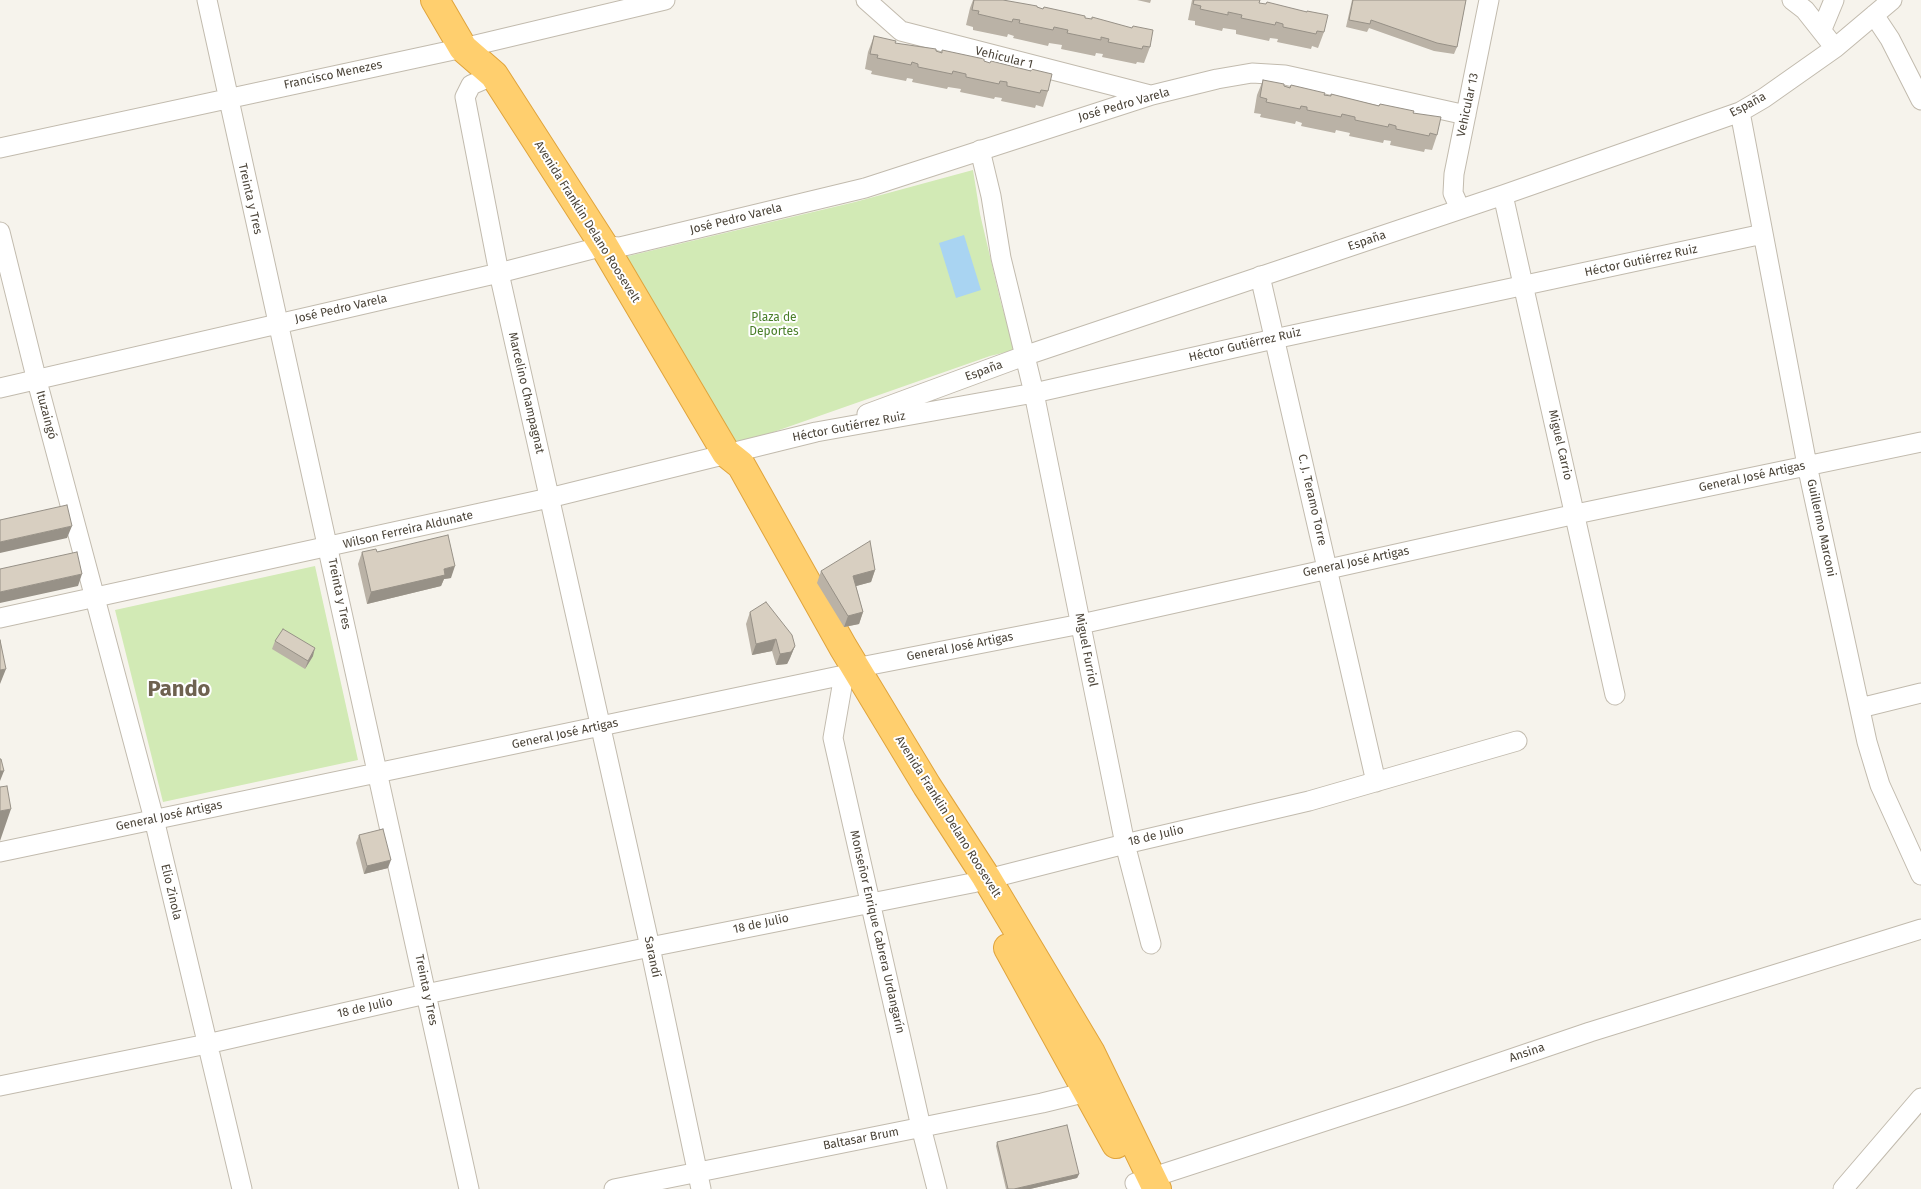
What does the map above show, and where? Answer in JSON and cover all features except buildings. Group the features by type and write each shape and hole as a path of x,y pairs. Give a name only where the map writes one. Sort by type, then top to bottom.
{"highway":[{"name":"Avenida Franklin Delano Roosevelt","path":"436,0 463,48 494,75 604,246 726,453 741,465 850,671 927,786 979,880 1091,1053 1097,1087 1145,1185"}],"street":[{"name":"Treinta y Tres","path":"207,0 227,98 379,772 469,1189"},
{"name":"Francisco Menezes","path":"0,148 463,48 665,0"},
{"name":"Vehicular 1","path":"866,0 901,31 1152,95"},
{"name":"Vehicular 13","path":"1460,209 1453,193 1454,174 1489,0"},
{"path":"1792,0 1805,10 1822,29 1835,48"},
{"path":"1822,29 1834,0"},
{"name":"España","path":"816,432 1024,356 1503,195 1740,112 1764,98 1835,48 1892,0"},
{"path":"1874,15 1890,39 1921,100"},
{"name":"José Pedro Varela","path":"0,388 37,381 279,322 499,273 604,246 620,247 865,188 1152,95 1252,73 1285,75 1466,114"},
{"name":"Marcelino Champagnat","path":"494,75 471,85 465,97 499,273 600,726"},
{"name":"Guillermo Marconi","path":"1740,112 1808,465 1860,708 1880,785 1921,875"},
{"name":"Miguel Furriol","path":"980,150 991,196 1001,258 1034,393 1125,844 1150,944"},
{"name":"Miguel Carrio","path":"1503,195 1576,514 1615,695"},
{"name":"Ituzaingó","path":"0,232 94,598"},
{"name":"Héctor Gutiérrez Ruiz","path":"726,453 816,432 1034,393 1274,338 1763,234"},
{"name":"C. J. Teramo Torre","path":"1260,276 1376,782"},
{"name":"General José Artigas","path":"0,852 600,726 850,671 1081,624 1576,514 1921,442"},
{"name":"Wilson Ferreira Aldunate","path":"0,618 328,548 549,498 726,453"},
{"name":"Elio Zinola","path":"94,598 154,819 242,1189"},
{"name":"Monseñor Enrique Cabrera Urdangarín","path":"850,671 833,738 921,1128 937,1189"},
{"path":"1860,708 1921,693"},
{"name":"Sarandí","path":"600,726 650,947 699,1181"},
{"name":"18 de Julio","path":"0,1086 207,1044 426,994 979,880 1309,801 1517,741"},
{"name":"Ansina","path":"1145,1185 1590,1032 1921,929"},
{"name":"Baltasar Brum","path":"614,1189 699,1181 1097,1087"},
{"path":"1843,1189 1921,1098"}],"green space":[{"name":"Plaza de Deportes","path":"973,170 980,214 1001,303 1015,350 990,356 728,448 616,259 855,202"},
{"path":"315,566 358,760 163,802 115,610"}],"water":[{"path":"964,235 981,290 956,298 939,243"}],"district":[{"name":"Pando","path":"179,690"}]}
